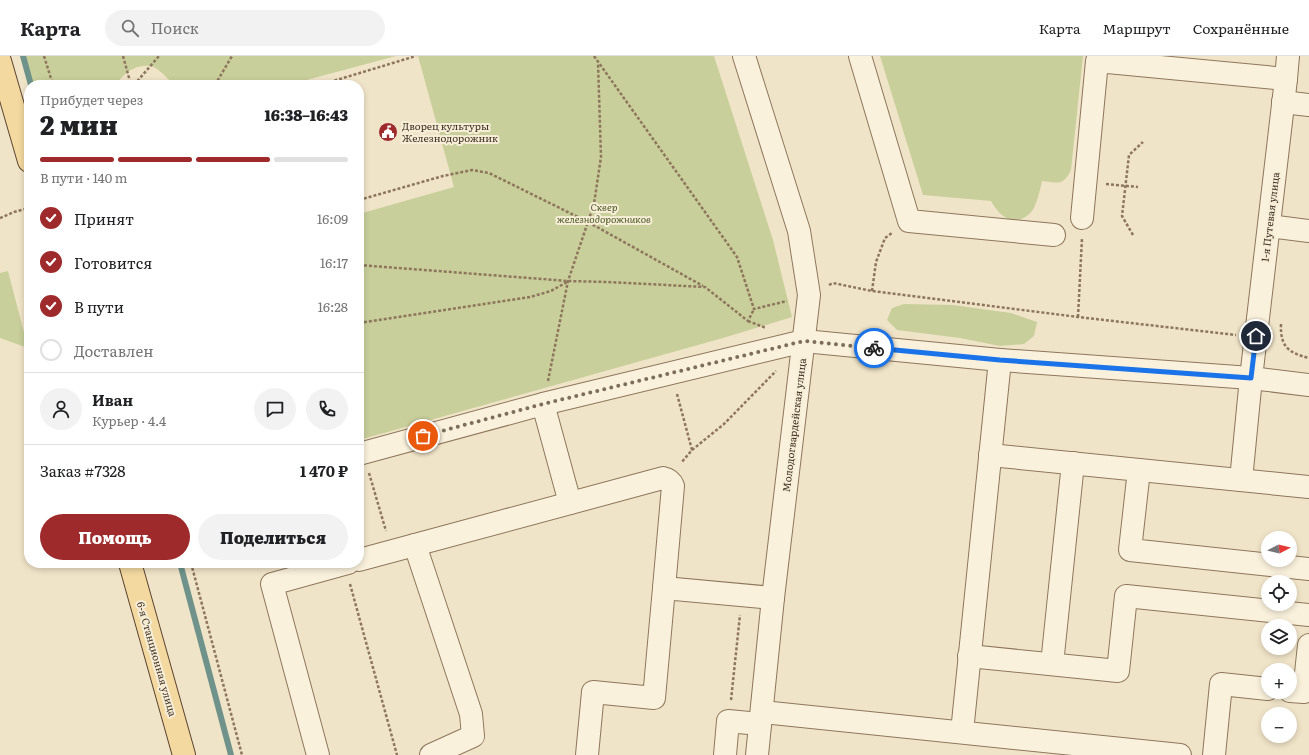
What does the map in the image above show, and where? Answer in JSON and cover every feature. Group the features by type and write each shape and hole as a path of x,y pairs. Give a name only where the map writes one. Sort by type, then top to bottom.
{"main road":[{"path":"0,61 24,144"},
{"name":"6-я Станционная улица","path":"131,568 184,755"}],"street":[{"name":"Молодогвардейская улица","path":"745,56 800,232 809,295 773,598 757,755"},
{"path":"860,56 909,222 1054,235"},
{"name":"1-я Путевая улица","path":"1240,480 1288,56"},
{"path":"1082,218 1097,61 1286,79"},
{"path":"1283,102 1309,105"},
{"path":"1269,226 1309,230"},
{"path":"364,452 543,404 804,341 1000,360 1251,378 1309,385"},
{"path":"962,732 1000,360"},
{"path":"543,404 570,503"},
{"path":"990,454 1309,487"},
{"path":"1052,664 1073,463"},
{"path":"1138,470 1130,550 1309,569"},
{"path":"364,558 663,478 668,479 673,486 654,698 593,692 586,755"},
{"path":"415,545 471,714 473,736 430,755"},
{"path":"318,755 272,584 329,568"},
{"path":"664,588 773,598"},
{"path":"969,656 1118,671 1126,596 1309,615"},
{"path":"1301,692 1309,645"},
{"path":"1214,755 1221,684 1261,687"},
{"path":"725,755 728,721 761,718 962,732 1180,755"}],"path":[{"path":"44,56 51,80"},
{"path":"123,56 130,80"},
{"path":"138,80 159,56"},
{"path":"218,80 232,56"},
{"path":"337,80 416,56"},
{"path":"364,199 442,176 472,170 489,173 588,222 705,287 748,321 754,309 737,257 594,56"},
{"path":"543,404 568,281 594,204 602,157 598,62"},
{"path":"1133,235 1122,216 1129,155 1142,142"},
{"path":"1086,181 1138,187"},
{"path":"0,218 24,209"},
{"path":"1078,318 1082,218"},
{"path":"872,291 876,262 885,238 909,222"},
{"path":"364,265 568,281 705,287"},
{"path":"364,322 530,297 551,291 568,281"},
{"path":"754,309 809,295 833,283 872,291 1078,318 1220,334 1256,336"},
{"path":"1281,320 1280,335 1285,347 1296,354 1309,358"},
{"path":"668,479 692,450 724,424 778,369"},
{"path":"672,373 692,450"},
{"path":"364,463 391,551"},
{"path":"192,568 242,755"},
{"path":"351,568 397,755"},
{"path":"728,721 742,595"}],"green space":[{"path":"21,56 396,56 307,80 169,80 153,67 140,66 130,70 120,80 27,80"},
{"name":"Сквер железнодорожников","path":"418,56 714,56 773,240 792,317 723,338 364,439 364,213 454,187"},
{"path":"880,56 1083,56 1071,170 1068,175 1063,181 1057,183 1042,181 1034,208 1024,218 1016,220 1011,220 1002,215 991,201 923,195"},
{"path":"8,271 24,333 24,347 0,338 0,273"},
{"path":"904,304 953,305 1011,313 1037,322 1034,336 1024,344 1000,346 960,338 897,330 887,320 892,308"}],"waterway":[{"path":"23,56 30,80"},
{"path":"181,568 231,755"}],"way so far":[{"path":"423,436 543,404 804,341 874,348"}],"place":[{"name":"Дворец культуры Железнодорожник","path":"388,132"}],"route":[{"path":"874,348 1000,360 1251,378 1256,336"}]}
